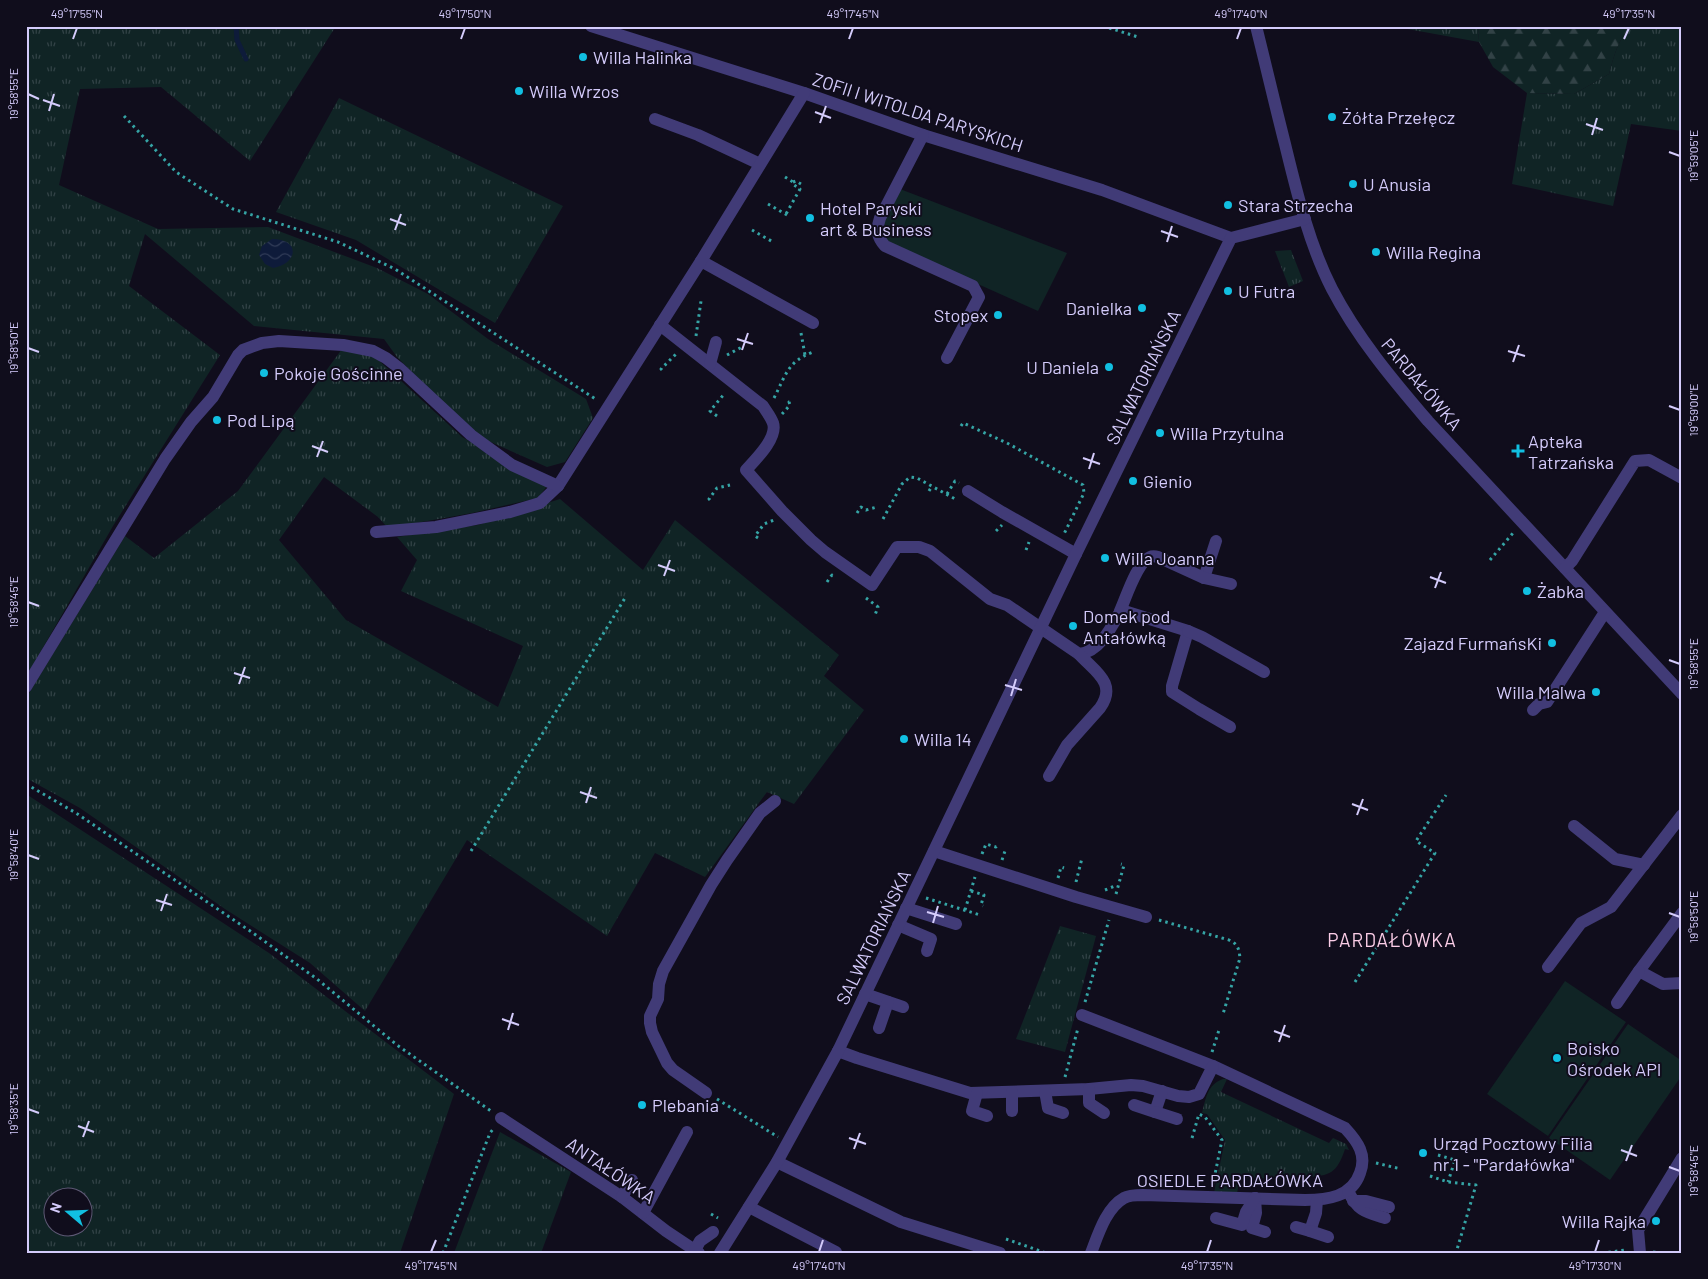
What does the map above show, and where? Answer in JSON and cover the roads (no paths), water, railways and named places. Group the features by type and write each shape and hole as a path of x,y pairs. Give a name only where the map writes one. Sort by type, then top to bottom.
{"street":[{"name":"ZOFII I WITOLDA PARYSKICH","path":"591,26 804,93 923,135 1102,190 1231,238"},
{"name":"PARDAŁÓWKA","path":"1256,26 1305,220 1331,287 1349,319 1372,352 1428,420 1682,694"},
{"path":"376,532 436,527 510,512 540,503 558,486 701,261 804,93"},
{"path":"655,119 698,135 760,164"},
{"path":"923,135 880,218 877,231 880,241 885,246 973,286 979,297 947,358"},
{"path":"1231,238 1305,220"},
{"name":"SALWATORIAŃSKA","path":"720,1253 777,1162 838,1051 1040,628 1231,238"},
{"path":"701,261 812,323"},
{"path":"660,325 687,351 710,364 763,406 773,423 771,437 768,444 746,470 790,520 825,552 872,585 897,547 925,548 990,599 1008,606 1074,651 1102,678 1106,685 1105,702 1067,745 1049,776"},
{"path":"26,687 165,459 191,422 213,397 238,355 248,348 262,343 296,341 343,345 373,351 399,368 471,435 491,450 512,465 558,486"},
{"path":"710,364 716,342"},
{"path":"1565,568 1572,561 1636,461 1649,460 1682,478"},
{"path":"968,491 1076,554"},
{"path":"1204,578 1216,541"},
{"path":"1074,651 1086,654 1101,642 1120,611 1138,569 1144,560 1151,556 1158,557 1204,578 1231,584"},
{"path":"1120,611 1188,631 1264,672"},
{"path":"1532,710 1538,704 1547,702 1606,612"},
{"path":"1188,631 1172,686 1172,692 1230,727"},
{"path":"706,1092 673,1070 667,1063 652,1032 650,1016 658,999 659,984 663,970 711,885 760,813 775,800"},
{"path":"1548,967 1581,923 1611,907 1682,815"},
{"path":"1574,826 1615,859 1644,865"},
{"path":"934,851 1076,898 1146,917"},
{"path":"906,908 956,924"},
{"path":"1617,1003 1682,913"},
{"path":"898,925 931,939 927,951"},
{"path":"1639,971 1663,984 1682,983"},
{"path":"865,994 903,1007"},
{"path":"879,1028 888,1002"},
{"path":"838,1051 970,1093 1089,1090 1131,1084 1189,1098 1199,1094 1211,1065 1082,1015"},
{"name":"OSIEDLE PARDAŁÓWKA","path":"1091,1253 1109,1213 1125,1197 1143,1195 1317,1200 1350,1196 1362,1167 1363,1159 1359,1146 1345,1128 1211,1065"},
{"path":"1089,1090 1089,1103 1104,1113"},
{"path":"1045,1091 1048,1108 1063,1113"},
{"path":"1155,1112 1162,1091"},
{"path":"1012,1092 1012,1111"},
{"path":"977,1093 972,1111 987,1116"},
{"path":"1134,1106 1177,1119"},
{"name":"ANTAŁÓWKA","path":"501,1118 622,1197 666,1231 697,1251"},
{"path":"643,1213 687,1132"},
{"path":"1640,1253 1638,1230 1682,1158"},
{"path":"777,1162 901,1222 1000,1253"},
{"path":"622,1197 632,1180"},
{"path":"1350,1196 1366,1201 1387,1212"},
{"path":"1216,1218 1242,1225 1246,1212 1255,1198"},
{"path":"1255,1198 1256,1213 1252,1228 1265,1232"},
{"path":"1310,1231 1316,1213 1317,1200"},
{"path":"749,1207 836,1252"},
{"path":"1296,1227 1328,1237"},
{"path":"697,1251 700,1241 712,1232"}],"water":[{"path":"272,239 288,243 293,252 288,261 273,268 265,264 259,255 262,246"}],"waterway":[{"path":"236,26 237,40 246,59"}],"place":[{"name":"Willa Halinka","path":"583,57"},
{"name":"Willa Wrzos","path":"519,91"},
{"name":"Żółta Przełęcz","path":"1332,117"},
{"name":"U Anusia","path":"1353,184"},
{"name":"Stara Strzecha","path":"1228,205"},
{"name":"Hotel Paryski art & Business","path":"810,218"},
{"name":"Willa Regina","path":"1376,252"},
{"name":"U Futra","path":"1228,291"},
{"name":"Danielka","path":"1142,308"},
{"name":"Stopex","path":"998,315"},
{"name":"U Daniela","path":"1109,367"},
{"name":"Pokoje Gościnne","path":"264,373"},
{"name":"Pod Lipą","path":"217,420"},
{"name":"Willa Przytulna","path":"1160,433"},
{"name":"Apteka Tatrzańska","path":"1518,451"},
{"name":"Gienio","path":"1133,481"},
{"name":"Willa Joanna","path":"1105,558"},
{"name":"Żabka","path":"1527,591"},
{"name":"Domek pod Antałówką","path":"1073,626"},
{"name":"Zajazd FurmańsKi","path":"1552,643"},
{"name":"Willa Malwa","path":"1596,692"},
{"name":"Willa 14","path":"904,739"},
{"name":"Boisko Ośrodek API","path":"1557,1058"},
{"name":"Plebania","path":"642,1105"},
{"name":"Urząd Pocztowy Filia nr 1 - \"Pardałówka\"","path":"1423,1153"},
{"name":"Willa Rajka","path":"1656,1221"}],"district":[{"name":"PARDAŁÓWKA","path":"1392,939"}]}
